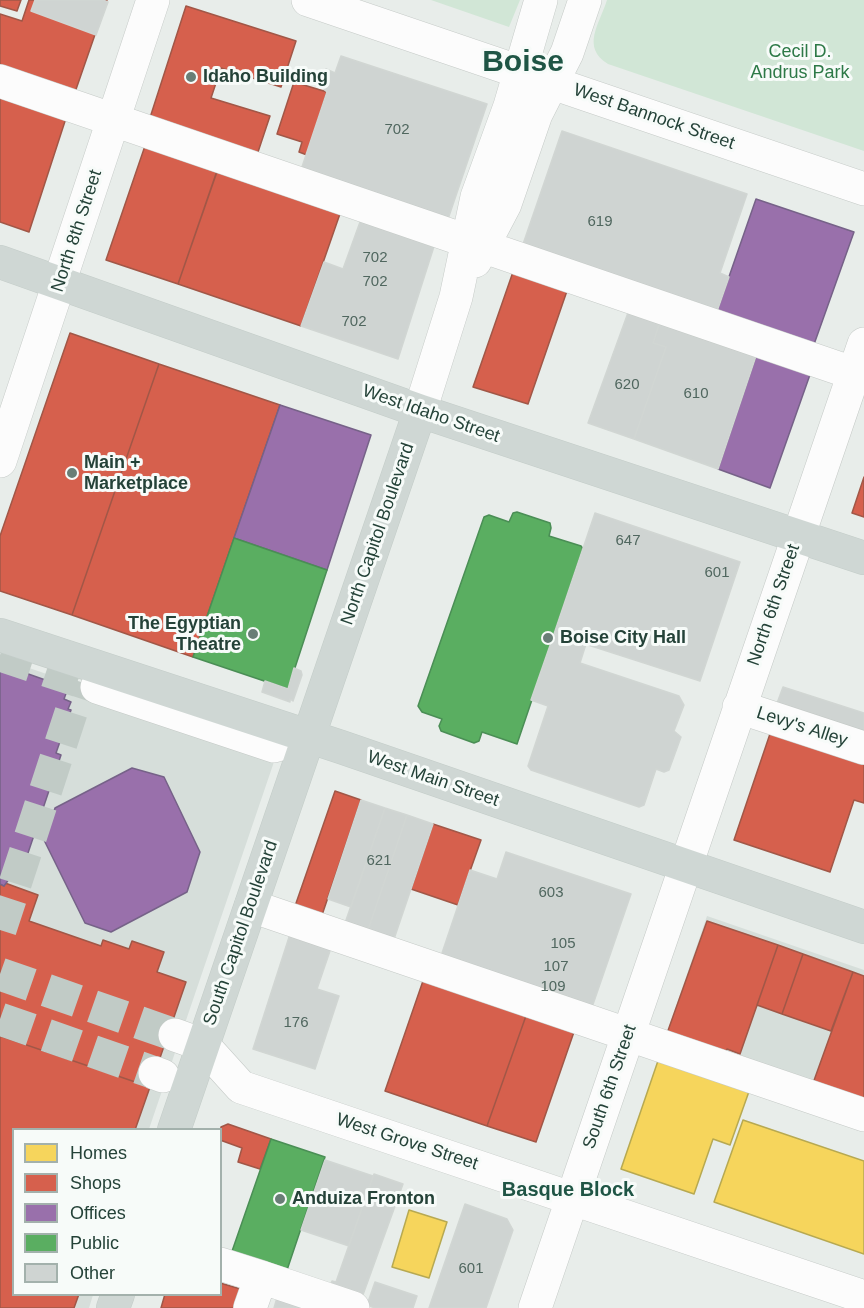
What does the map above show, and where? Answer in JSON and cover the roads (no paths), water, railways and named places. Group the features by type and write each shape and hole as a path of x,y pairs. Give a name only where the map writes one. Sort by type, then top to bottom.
{"main road":[{"name":"West Idaho Street","path":"0,262 420,411 864,558"},
{"name":"North Capitol Boulevard","path":"308,736 420,411"},
{"name":"West Main Street","path":"0,635 308,736 864,927"},
{"name":"South Capitol Boulevard","path":"174,1128 189,1040 251,906 308,736"}],"street":[{"name":"North 8th Street","path":"0,461 61,283 153,0"},
{"name":"West Bannock Street","path":"308,0 864,189"},
{"name":"North Capitol Boulevard","path":"476,244 477,197 520,72 541,0"},
{"name":"North Capitol Boulevard","path":"420,411 456,297 476,244 505,204 536,114 567,52 585,0"},
{"path":"0,81 476,244 861,365"},
{"name":"North 6th Street","path":"685,866 798,536 861,365"},
{"path":"97,687 274,746 308,736"},
{"name":"Levy's Alley","path":"739,706 864,748"},
{"name":"South 6th Street","path":"535,1308 685,866"},
{"path":"251,906 864,1115"},
{"name":"West Grove Street","path":"189,1040 241,1087 864,1298"},
{"path":"222,1265 353,1308"},
{"path":"250,1308 261,1277"}],"tunnel":[{"path":"0,655 97,687"},
{"path":"0,930 81,682"},
{"path":"0,974 175,1035"},
{"path":"0,1019 155,1073"}],"place":[{"name":"Idaho Building","path":"191,77"},
{"name":"Main + Marketplace","path":"72,473"},
{"name":"The Egyptian Theatre","path":"253,634"},
{"name":"Boise City Hall","path":"548,638"},
{"name":"Anduiza Fronton","path":"280,1199"}],"district":[{"name":"Boise","path":"523,63"},
{"name":"Basque Block","path":"568,1190"}],"park label":[{"name":"Cecil D. Andrus Park","path":"800,62"}]}
